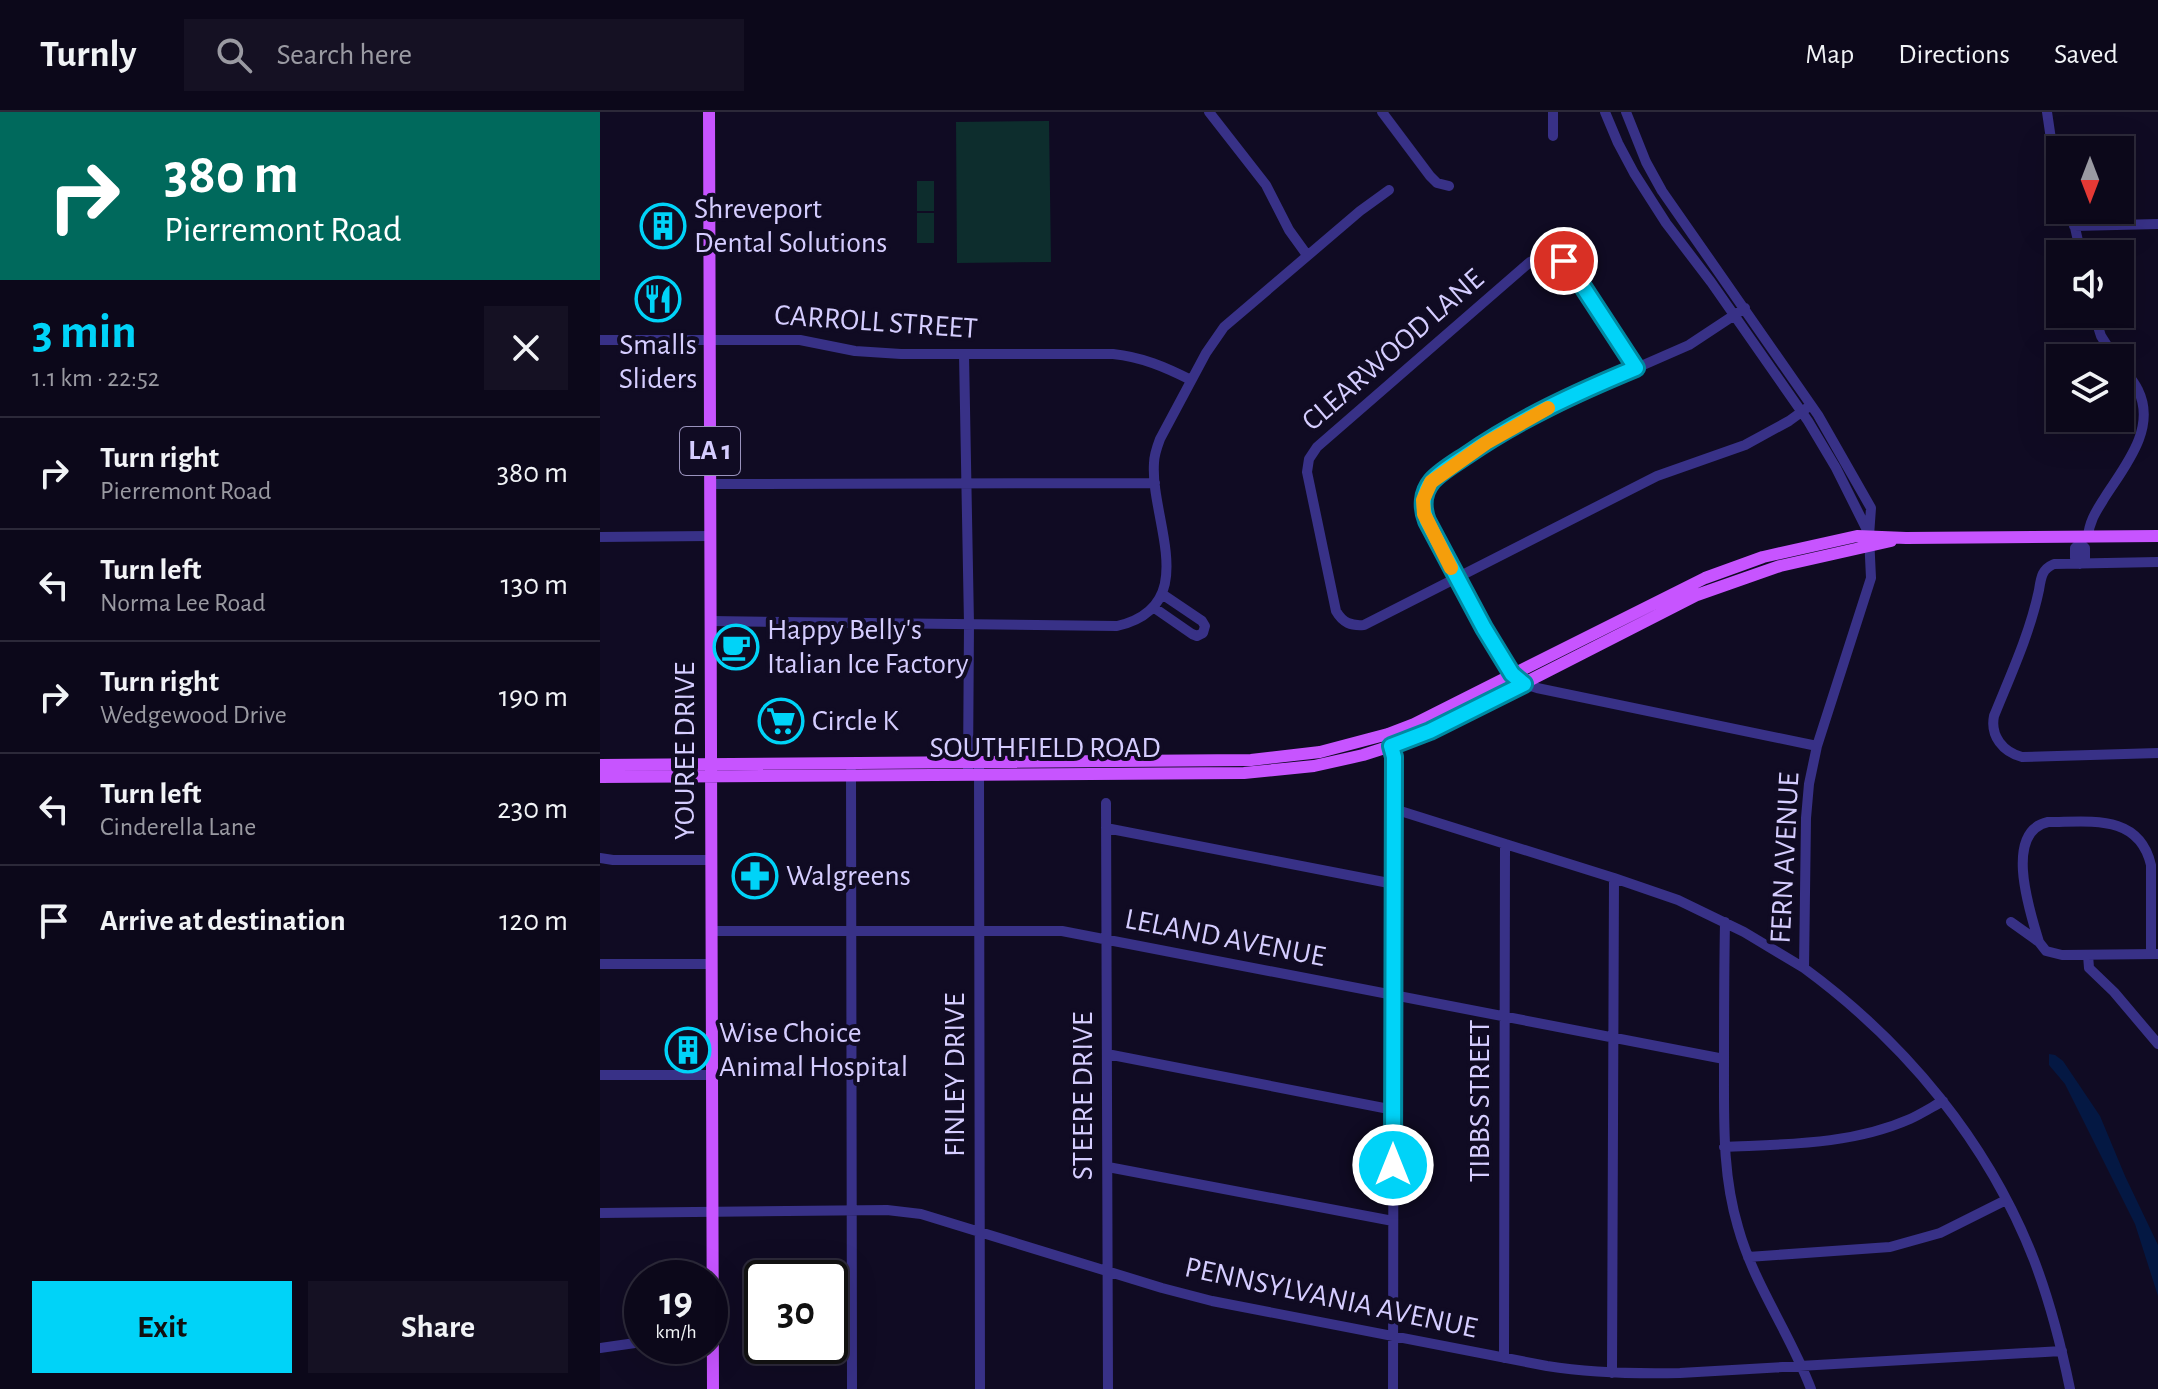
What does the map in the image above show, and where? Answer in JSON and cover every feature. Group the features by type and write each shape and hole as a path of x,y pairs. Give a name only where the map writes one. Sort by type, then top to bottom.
{"main road":[{"name":"YOUREE DRIVE","path":"709,112 713,1260"},
{"path":"1389,740 1512,674 1556,660 1685,594 1705,578 1763,557 1828,541 2158,536"},
{"path":"1389,740 1430,731 1524,684 1556,660"},
{"name":"SOUTHFIELD ROAD","path":"600,765 712,770 1192,767 1259,772 1297,762 1331,762 1389,740"},
{"name":"SOUTHFIELD ROAD","path":"600,777 712,770"},
{"name":"YOUREE DRIVE","path":"713,1364 713,1389"}],"street":[{"path":"1209,112 1271,192 1285,223 1307,255"},
{"path":"1382,112 1430,176 1437,183 1449,186"},
{"path":"1553,112 1553,136"},
{"name":"FERN AVENUE","path":"1605,112 1634,173 1666,223 1801,412 1836,468 1870,541"},
{"name":"FERN AVENUE","path":"1626,112 1646,162 1662,191 1811,405 1871,508 1871,578 1817,746 1807,803 1804,968 1859,1012 1896,1047 1943,1101 1973,1144 2006,1200 2034,1260 2062,1351 2070,1389"},
{"path":"2047,112 2051,136"},
{"path":"710,621 1117,626 1135,621 1153,607 1162,594 1168,572 1153,465 1160,439 1212,344 1224,327 1389,190"},
{"path":"2078,240 2074,226 2158,224"},
{"name":"CLEARWOOD LANE","path":"1456,578 1364,625 1356,626 1342,620 1336,611 1307,472 1309,459 1317,447 1530,262 1542,257 1556,258 1570,267 1636,368"},
{"path":"1745,308 1689,345 1566,399 1486,443 1434,479 1426,490 1423,504 1427,521 1484,628 1512,674 1524,684 1817,746"},
{"name":"CARROLL STREET","path":"600,340 800,340 855,351 901,354 1113,354 1151,361 1191,380"},
{"name":"FINLEY DRIVE","path":"964,354 979,931 980,1389"},
{"path":"2080,564 2075,558 2076,546 2132,455 2144,420 2142,400 2134,383"},
{"path":"1456,578 1657,476 1745,445 1811,405"},
{"path":"710,484 1155,483"},
{"path":"600,537 710,536"},
{"path":"2158,562 2054,564 2043,572 2031,623 1992,726 1996,738 2007,751 2022,757 2158,753"},
{"path":"1153,607 1192,634 1197,636 1203,633 1205,626 1202,621 1162,594"},
{"path":"1389,740 1394,757 1393,1389"},
{"path":"851,769 852,1389"},
{"name":"STEERE DRIVE","path":"1106,803 1108,1389"},
{"path":"1394,809 1678,900 1725,922 1804,968"},
{"path":"2011,922 2052,953 2154,954 2150,857 2133,834 2124,827 2107,823 2048,822 2039,824 2029,832 2024,848 2025,881 2039,942"},
{"path":"1106,828 1394,884"},
{"name":"TIBBS STREET","path":"1504,1358 1505,844"},
{"path":"600,858 711,860"},
{"path":"1612,1373 1614,878"},
{"path":"1725,922 1724,1147 1730,1198 1762,1291 1811,1389"},
{"name":"LELAND AVENUE","path":"711,931 1062,931 1724,1059"},
{"path":"2088,955 2089,968 2122,1000 2158,1044"},
{"path":"600,964 712,964"},
{"path":"1107,1054 1394,1110"},
{"path":"600,1075 712,1075"},
{"path":"1724,1147 1809,1143 1870,1133 1910,1119 1943,1101"},
{"path":"1108,1167 1393,1221"},
{"path":"1748,1257 1890,1247 1940,1233 2006,1200"},
{"name":"PENNSYLVANIA AVENUE","path":"600,1213 887,1210 921,1214 1212,1301 1565,1369 1680,1373 2062,1351"},
{"path":"600,1348 624,1345"}],"green space":[{"path":"1049,121 1051,262 957,263 956,122"},
{"path":"917,181 934,181 934,211 917,211"},
{"path":"917,213 934,213 934,243 917,243"}],"water":[{"path":"2049,1054 2063,1061 2100,1116 2158,1245 2158,1296 2135,1224 2065,1084 2049,1065"}],"slow traffic":[{"path":"1451,568 1424,514 1426,490 1434,479 1454,464 1548,408"}],"place":[{"name":"Shreveport Dental Solutions","path":"663,226"},
{"name":"Smalls Sliders","path":"658,299"},
{"name":"Happy Belly's Italian Ice Factory","path":"736,647"},
{"name":"Circle K","path":"781,721"},
{"name":"Walgreens","path":"755,876"},
{"name":"Wise Choice Animal Hospital","path":"688,1050"}],"route":[{"path":"1393,1165 1394,757 1391,746 1430,731 1524,684 1512,674 1456,578 1427,521 1423,500 1434,479 1486,443 1555,405 1636,368 1564,261"}]}
